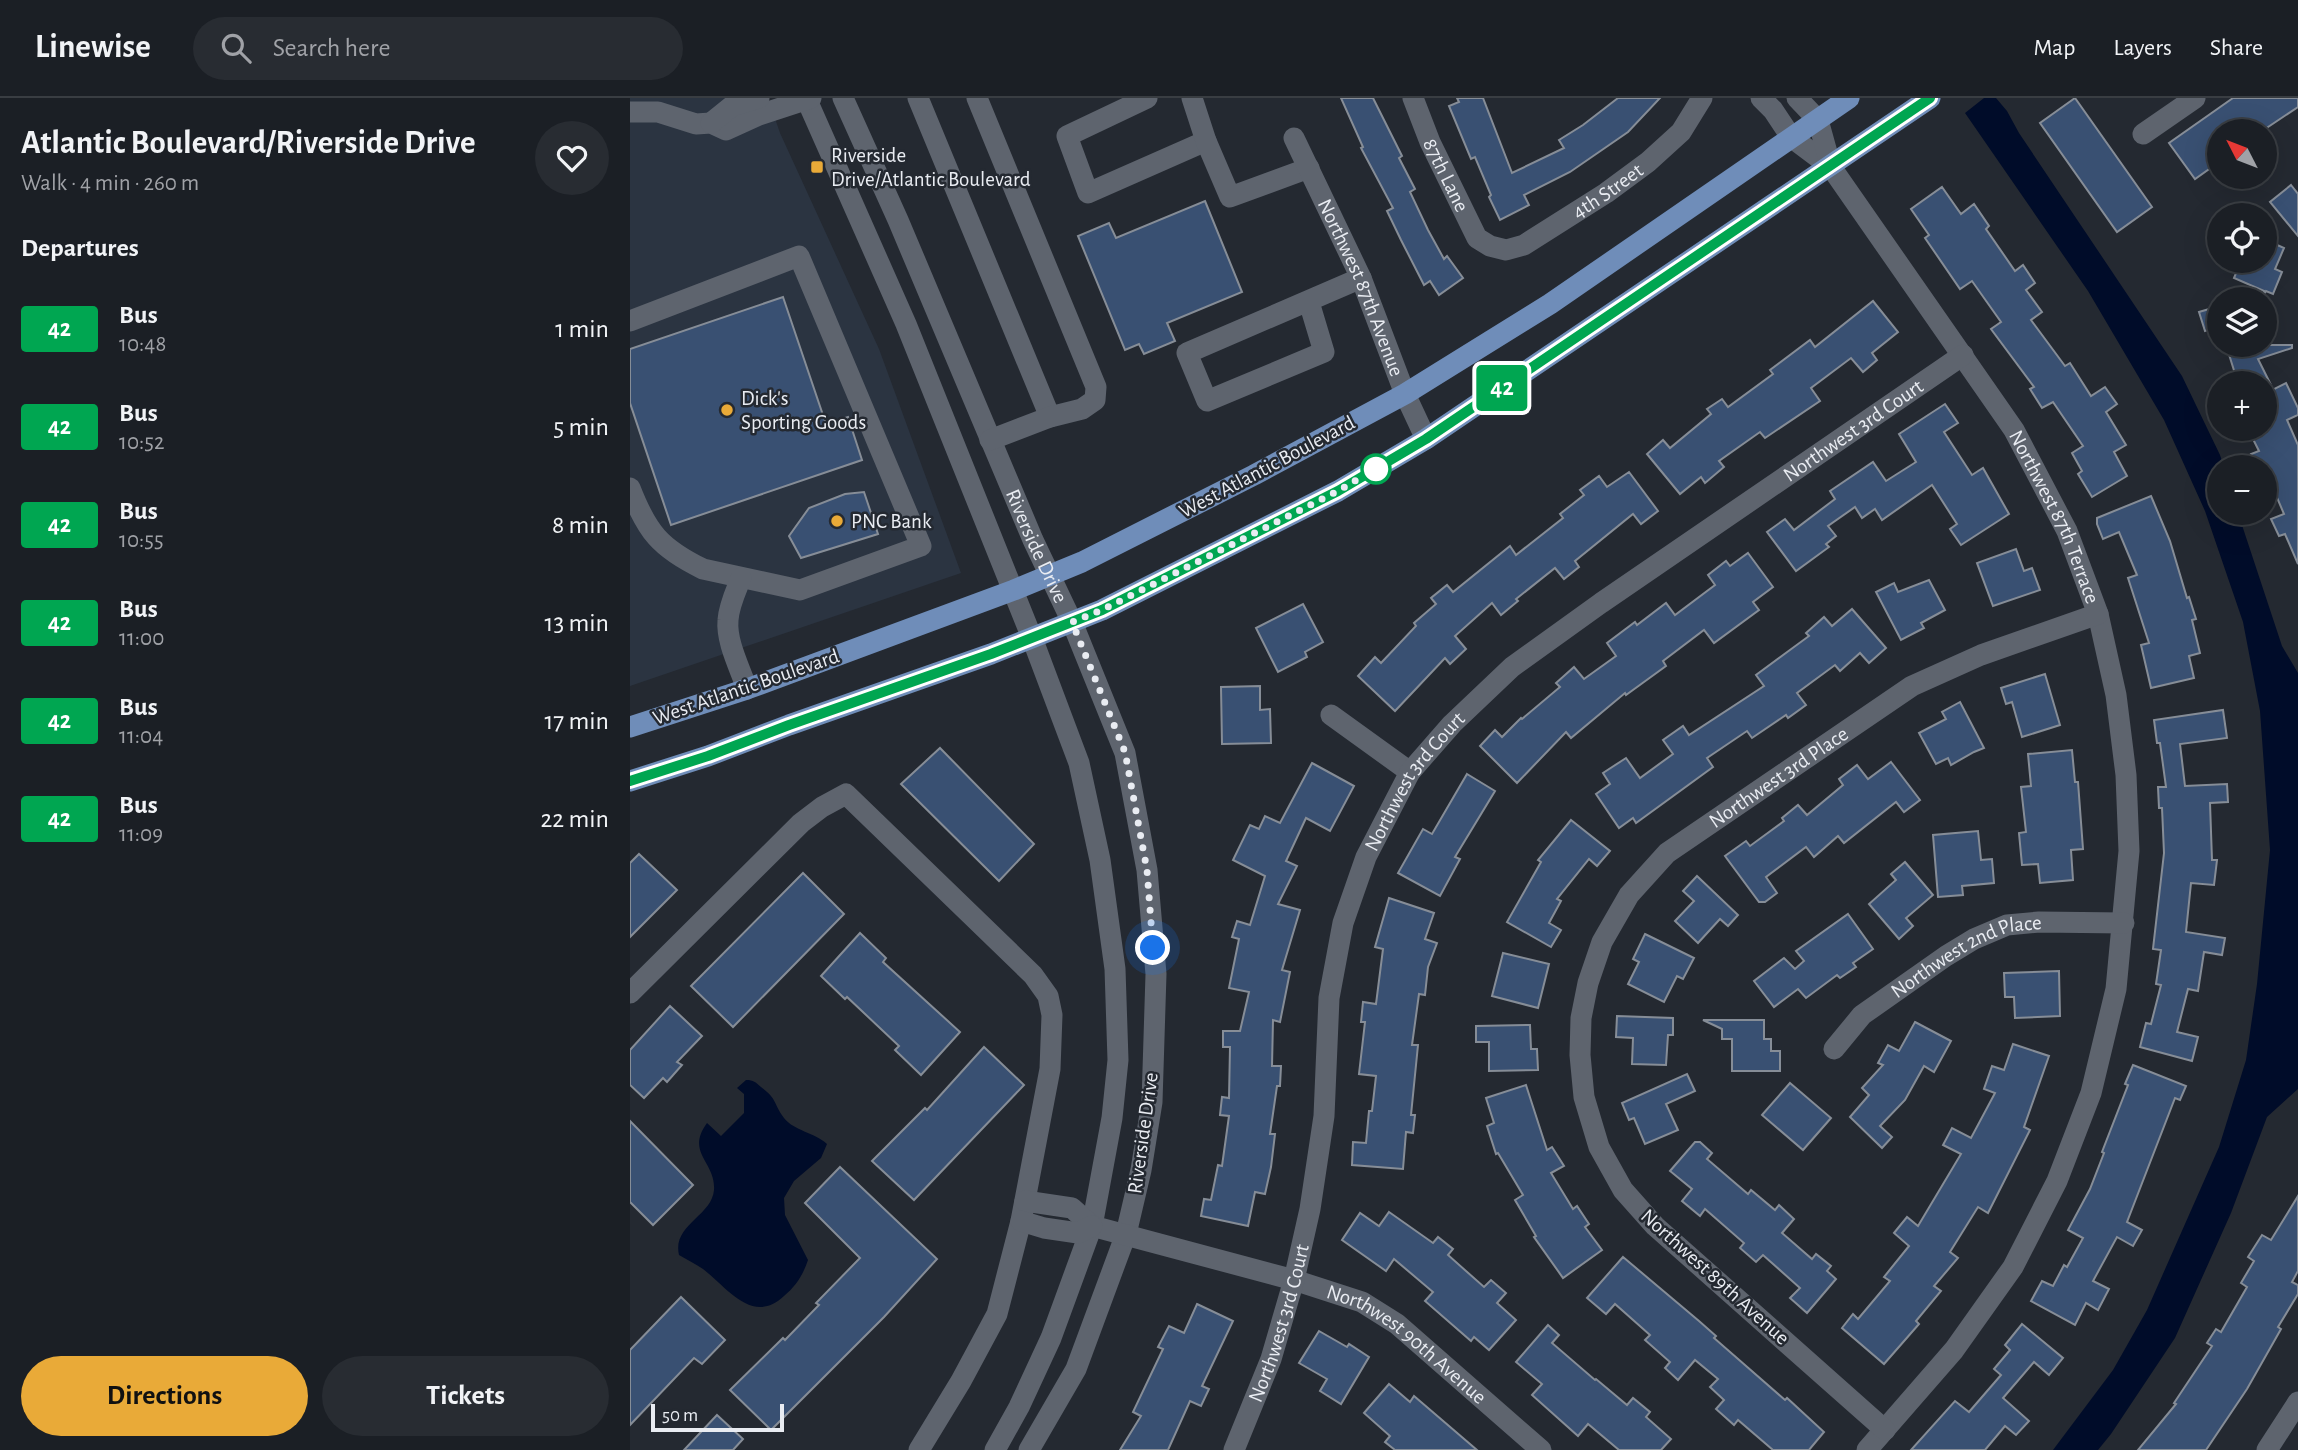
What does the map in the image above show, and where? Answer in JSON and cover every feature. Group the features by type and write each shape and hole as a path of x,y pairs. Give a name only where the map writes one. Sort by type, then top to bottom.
{"main road":[{"name":"West Atlantic Boulevard","path":"630,727 747,689 1014,590 1082,562 1254,475 1405,394 1550,304 1849,98"},
{"path":"630,781 708,756 1102,610 1338,491 1426,439 1930,98"}],"street":[{"path":"711,123 732,106 759,98"},
{"path":"630,112 658,112 696,124 711,123 726,130 808,98"},
{"name":"Riverside Drive","path":"808,98 906,324 1014,590 1079,763 1101,860 1115,969 1118,1060 1112,1118 1092,1226 1051,1338 1019,1407 995,1450"},
{"name":"Riverside Drive","path":"843,98 898,220 990,440 1072,622 1125,752 1148,883 1156,974 1152,1102 1141,1170 1126,1234 1076,1369 1029,1450"},
{"path":"918,98 1050,417"},
{"path":"978,98 1096,387 1095,400 1082,409 1050,417 990,440"},
{"path":"1147,98 1067,136 1088,192 1206,141"},
{"path":"1192,98 1206,141 1230,197 1309,168"},
{"name":"87th Lane","path":"1413,98 1430,142 1477,238 1490,246"},
{"name":"4th Street","path":"1490,246 1506,250 1524,245 1606,193 1648,162 1681,132 1702,98"},
{"name":"Northwest 87th Terrace","path":"1761,98 1773,110 1791,137 1831,167 2014,429 2061,520 2098,614 2116,695 2126,775 2129,851 2124,923 2116,989 2091,1093 2057,1181 2012,1267 1954,1350 1867,1450"},
{"name":"Northwest 87th Terrace","path":"1797,98 1818,120 1831,167"},
{"path":"2143,134 2195,98"},
{"name":"Northwest 87th Avenue","path":"1294,138 1361,278 1405,394 1426,439"},
{"path":"630,321 799,256 921,546 800,590 703,569 665,546 648,529 630,488"},
{"path":"1309,302 1324,352 1207,401 1187,353 1361,278"},
{"name":"Northwest 3rd Court","path":"1234,1450 1270,1359 1294,1280 1310,1209 1324,1116 1329,998 1343,923 1366,857 1410,772 1452,724 1512,667 1963,355"},
{"path":"741,578 730,606 727,623 747,689"},
{"name":"Northwest 3rd Place","path":"1580,1055 1581,1018 1588,983 1602,942 1629,895 1667,853 1912,687 1981,654 2098,614"},
{"path":"1331,715 1410,772"},
{"path":"630,993 801,824 822,807 846,794 1033,975 1048,996 1052,1015 1050,1069 1023,1211 997,1314 961,1381 919,1450"},
{"name":"Northwest 2nd Place","path":"1834,1049 1862,1015 1974,939 2007,925 2039,922 2124,923"},
{"name":"Northwest 89th Avenue","path":"1580,1055 1584,1097 1599,1147 1623,1190 1655,1226 1885,1430"},
{"path":"1023,1211 1044,1228 1078,1233 1092,1226"},
{"name":"Northwest 90th Avenue","path":"1092,1226 1294,1280 1362,1302 1397,1324 1541,1450"},
{"path":"2267,1450 2298,1402"}],"shaded area":[{"path":"630,98 768,98 780,133 879,349 961,573 630,686"}],"water":[{"path":"1984,98 1996,98 2007,111 2019,133 2182,376 2207,428 2207,441 2213,441 2220,455 2207,455 2207,517 2164,420 2088,291 1965,113"},
{"path":"2210,525 2242,525 2282,646 2298,673 2298,1089 2267,1117 2231,1213 2175,1338 2111,1434 2098,1450 2053,1450 2113,1370 2147,1310 2219,1147 2246,1060 2257,984 2270,850 2260,711 2243,622"},
{"path":"746,1080 751,1080 770,1095 788,1122 827,1144 821,1158 794,1181 784,1198 785,1215 808,1260 806,1265 799,1280 788,1292 772,1304 761,1307 740,1300 703,1269 679,1255 678,1245 686,1228 707,1207 714,1190 711,1172 700,1150 701,1133 707,1123 721,1136 744,1113 744,1094 737,1088"}],"building":[{"path":"1341,98 1373,98 1402,156 1399,158 1415,189 1410,192 1428,230 1444,259 1447,256 1463,278 1439,295 1430,281 1424,285 1401,240 1387,211 1393,208 1361,148 1363,147"},
{"path":"1457,98 1483,98 1512,173 1564,148 1559,140 1618,98 1660,98 1628,132 1570,172 1524,195 1529,205 1500,220 1475,157 1471,159 1449,106 1459,102"},
{"path":"2075,98 2152,207 2117,232 2040,123"},
{"path":"2233,98 2298,98 2298,107 2277,121 2207,119 2207,170 2195,179 2169,143"},
{"path":"2291,185 2298,194 2298,236 2277,210 2277,203 2270,202"},
{"path":"1942,187 1961,214 1974,204 1989,226 1986,229 2015,271 2023,265 2035,283 2026,290 2042,312 2031,320 2065,366 2070,363 2091,396 2105,387 2117,404 2106,412 2126,445 2114,452 2127,476 2092,497 2078,474 2082,471 2072,453 2083,446 2053,402 2042,408 2030,389 2034,387 1991,329 2001,322 1972,281 1960,289 1925,238 1929,235 1911,209"},
{"path":"1205,201 1242,292 1167,323 1175,341 1144,354 1139,344 1125,350 1078,236 1109,223 1116,238"},
{"path":"2277,245 2284,248 2277,264"},
{"path":"2277,270 2282,272 2276,287 2255,287 2234,278 2236,273 2277,273"},
{"name":"Dick's Sporting Goods","path":"783,297 826,424 848,417 862,460 671,525 630,403 630,349"},
{"path":"1873,301 1898,332 1872,353 1877,360 1863,372 1851,358 1811,388 1820,401 1765,438 1760,432 1719,461 1724,467 1705,483 1701,477 1680,494 1647,454 1663,440 1670,448 1711,414 1707,409 1722,399 1728,407 1773,374 1770,370 1810,340 1815,347"},
{"path":"2207,310 2207,330 2205,331 2199,312"},
{"path":"2277,345 2292,345 2292,348 2277,353"},
{"path":"2230,357 2264,357 2258,359 2264,371 2234,371"},
{"path":"2286,383 2298,408 2298,415 2287,420 2298,445 2298,564 2285,534 2279,536 2274,525 2277,525 2277,517 2284,514 2277,498 2277,455 2251,454 2259,451 2254,441 2277,441 2277,388"},
{"path":"1945,404 1958,423 1944,432 1972,475 1983,468 2009,514 1961,545 1950,529 1957,524 1932,485 1882,520 1875,509 1862,518 1855,507 1828,526 1836,536 1826,544 1829,547 1796,571 1767,532 1785,519 1794,530 1835,499 1830,491 1873,462 1886,481 1916,462 1899,434"},
{"path":"1629,472 1658,511 1641,524 1633,514 1575,561 1579,567 1564,579 1555,568 1516,599 1518,601 1501,615 1492,603 1455,636 1466,649 1450,664 1445,658 1395,711 1358,676 1375,657 1381,663 1416,626 1414,623 1436,604 1431,598 1447,585 1453,592 1510,546 1516,555 1563,518 1560,514 1584,495 1580,490 1599,476 1607,487"},
{"name":"PNC Bank","path":"864,492 878,534 801,558 789,536 809,508 845,494"},
{"path":"2151,496 2170,541 2196,619 2192,620 2200,653 2189,656 2194,678 2151,688 2141,645 2149,643 2128,578 2137,575 2119,532 2103,539 2097,518"},
{"path":"2016,549 2024,571 2032,568 2040,590 1993,606 1977,563"},
{"path":"1748,553 1773,587 1753,602 1759,610 1714,643 1704,630 1663,661 1666,666 1626,695 1625,693 1571,738 1566,732 1517,783 1480,746 1495,730 1502,737 1560,687 1556,683 1574,667 1584,679 1616,656 1607,643 1635,622 1637,625 1666,603 1675,615 1715,585 1708,575 1726,561 1730,566"},
{"path":"1929,580 1945,610 1921,623 1924,628 1901,640 1876,592 1894,583 1898,592"},
{"path":"1303,604 1323,642 1305,652 1307,657 1278,672 1256,628"},
{"path":"1852,609 1886,648 1869,663 1860,653 1840,671 1835,665 1797,693 1806,705 1752,738 1747,731 1707,758 1713,767 1636,823 1633,818 1619,828 1596,794 1610,784 1603,773 1626,758 1640,778 1673,754 1663,740 1683,726 1689,735 1764,686 1756,675 1809,636 1806,633 1824,617 1832,626"},
{"path":"2045,674 2060,725 2022,737 2012,702 2006,704 2001,688"},
{"path":"1260,686 1260,710 1270,709 1271,743 1222,744 1221,687"},
{"path":"1960,702 1984,748 1951,765 1948,758 1936,764 1919,733 1946,719 1942,712"},
{"path":"2223,710 2227,738 2180,744 2185,786 2227,784 2228,802 2210,803 2212,860 2217,860 2214,885 2191,883 2186,932 2225,938 2222,955 2204,952 2198,991 2188,989 2177,1032 2198,1037 2192,1061 2140,1047 2146,1023 2151,1024 2161,985 2156,984 2161,950 2153,949 2164,853 2158,787 2166,787 2154,720"},
{"path":"940,748 1034,844 999,881 901,784"},
{"path":"2072,750 2075,782 2078,782 2083,849 2071,850 2073,880 2040,883 2038,864 2022,865 2019,833 2026,832 2021,787 2031,786 2028,754"},
{"path":"1891,762 1920,800 1904,812 1896,802 1844,843 1838,836 1814,857 1806,847 1766,877 1777,893 1765,902 1759,902 1725,856 1746,841 1750,846 1784,821 1782,818 1798,805 1807,815 1843,785 1839,779 1857,765 1868,779"},
{"path":"1312,763 1354,786 1330,831 1306,818 1286,861 1297,866 1278,904 1300,910 1282,970 1290,972 1280,1022 1273,1020 1272,1066 1281,1066 1280,1086 1277,1086 1270,1134 1275,1134 1271,1167 1265,1194 1255,1192 1248,1226 1201,1216 1204,1199 1211,1200 1218,1165 1222,1166 1229,1116 1220,1115 1222,1097 1229,1098 1230,1047 1223,1047 1223,1031 1240,1031 1249,992 1229,988 1239,939 1232,937 1237,921 1250,925 1265,876 1233,860 1250,825 1259,829 1265,816 1280,823"},
{"path":"1467,774 1495,791 1455,857 1460,859 1440,896 1398,873 1423,829 1432,834"},
{"path":"1571,820 1610,851 1597,866 1589,859 1557,899 1561,901 1549,923 1561,930 1551,947 1507,922 1541,862 1538,860"},
{"path":"1978,831 1981,860 1992,859 1994,883 1962,886 1963,895 1938,897 1933,835"},
{"path":"639,854 677,890 630,937 630,863"},
{"path":"1905,862 1933,895 1906,918 1913,926 1899,939 1869,904 1896,880 1891,874"},
{"path":"803,873 844,914 733,1027 691,986"},
{"path":"1697,876 1738,915 1728,926 1720,919 1698,943 1675,921 1694,901 1683,891"},
{"path":"1389,898 1434,913 1425,939 1437,943 1428,967 1425,995 1419,994 1412,1045 1418,1045 1411,1115 1415,1115 1413,1133 1406,1132 1403,1169 1352,1165 1353,1142 1366,1143 1369,1111 1372,1111 1376,1076 1359,1074 1365,1022 1361,1022 1363,1002 1376,1004 1383,949 1375,947"},
{"path":"1848,914 1873,949 1853,963 1856,967 1840,978 1837,975 1806,998 1798,989 1774,1007 1754,981 1784,958 1795,969 1804,961 1796,951"},
{"path":"860,933 886,958 883,962 960,1032 921,1075 895,1050 899,1046 821,976"},
{"path":"1645,934 1694,958 1683,979 1677,976 1664,1002 1628,984 1639,962 1633,959"},
{"path":"1503,953 1549,964 1538,1008 1492,996"},
{"path":"2059,971 2060,1016 2015,1018 2014,997 2005,997 2004,973"},
{"path":"670,1006 702,1036 677,1062 682,1065 667,1082 663,1078 644,1098 630,1085 630,1050"},
{"path":"1617,1016 1673,1018 1673,1035 1668,1035 1666,1065 1632,1064 1633,1038 1616,1037"},
{"path":"1703,1020 1764,1020 1764,1039 1771,1039 1771,1051 1780,1051 1780,1071 1732,1071 1732,1039 1722,1039 1722,1029"},
{"path":"1915,1022 1951,1041 1934,1072 1924,1066 1905,1100 1880,1126 1892,1137 1882,1148 1850,1117 1869,1095 1862,1088 1883,1065 1878,1063 1888,1045 1899,1051"},
{"path":"1530,1025 1531,1049 1537,1049 1538,1070 1489,1071 1489,1042 1476,1042 1476,1026"},
{"path":"2013,1044 2049,1056 2024,1127 2030,1130 1988,1213 1978,1207 1950,1252 1958,1258 1934,1286 1941,1291 1916,1321 1919,1324 1884,1364 1842,1328 1853,1314 1858,1319 1890,1281 1884,1277 1909,1246 1894,1233 1907,1217 1918,1226 1961,1154 1943,1145 1952,1128 1971,1138 1995,1093 1984,1089 1992,1066 2004,1070"},
{"path":"984,1047 1024,1085 914,1200 872,1161 925,1108 927,1110"},
{"path":"2133,1065 2186,1086 2180,1100 2175,1098 2127,1222 2142,1230 2133,1246 2117,1237 2093,1281 2109,1289 2098,1310 2086,1303 2075,1325 2031,1301 2042,1281 2053,1286 2083,1238 2068,1230 2090,1189"},
{"path":"1687,1074 1695,1091 1666,1104 1678,1130 1645,1144 1634,1118 1629,1120 1622,1103"},
{"path":"1790,1083 1831,1118 1803,1150 1762,1115"},
{"path":"1526,1085 1547,1150 1552,1147 1564,1166 1551,1173 1573,1209 1577,1206 1589,1224 1585,1227 1602,1250 1563,1278 1534,1237 1536,1236 1515,1200 1523,1195 1498,1153 1496,1154 1487,1126 1494,1123 1486,1098"},
{"path":"630,1121 693,1185 653,1225 630,1202"},
{"path":"1695,1142 1700,1142 1712,1153 1707,1159 1748,1194 1751,1190 1775,1210 1779,1205 1794,1219 1782,1233 1812,1259 1816,1254 1831,1266 1827,1271 1836,1279 1807,1313 1790,1298 1800,1288 1763,1255 1756,1262 1740,1248 1744,1243 1705,1209 1700,1216 1682,1201 1692,1189 1670,1171"},
{"path":"840,1167 937,1259 884,1317 771,1430 730,1390 783,1338 785,1340 860,1258 805,1203"},
{"path":"2298,1196 2298,1271 2292,1282 2298,1285 2298,1294 2247,1389 2206,1450 2138,1450 2176,1404 2174,1403 2212,1346 2207,1343 2216,1329 2221,1332 2247,1287 2241,1283 2254,1261 2248,1257 2262,1235 2271,1240"},
{"path":"1389,1212 1433,1243 1438,1237 1453,1249 1448,1255 1484,1287 1491,1280 1506,1293 1497,1303 1516,1320 1489,1350 1474,1337 1471,1341 1425,1301 1433,1292 1394,1259 1386,1271 1342,1240 1360,1213 1379,1226"},
{"path":"1623,1257 1824,1432 1809,1450 1773,1450 1738,1420 1734,1425 1716,1409 1724,1400 1710,1387 1718,1379 1695,1360 1678,1380 1665,1368 1670,1362 1645,1340 1650,1335 1615,1304 1606,1314 1587,1298"},
{"path":"681,1297 725,1340 702,1364 694,1358 630,1425 630,1350"},
{"path":"1197,1304 1233,1321 1202,1386 1209,1389 1201,1406 1190,1401 1168,1450 1120,1450 1141,1416 1133,1412 1163,1349 1158,1347 1169,1326 1184,1333"},
{"path":"2022,1324 2063,1358 2049,1375 2034,1362 2003,1398 2029,1421 2016,1435 2005,1426 1985,1450 1911,1450 1955,1401 1969,1412 2001,1375 1994,1369 2010,1350 2005,1345"},
{"path":"1548,1325 1559,1335 1552,1343 1595,1380 1627,1405 1633,1398 1650,1412 1646,1417 1671,1439 1661,1450 1619,1450 1588,1424 1578,1436 1532,1395 1542,1384 1516,1362"},
{"path":"1319,1331 1347,1347 1349,1344 1369,1357 1341,1404 1320,1391 1327,1379 1299,1363"},
{"path":"1389,1384 1410,1402 1414,1396 1477,1450 1395,1450 1385,1442 1390,1436 1364,1413"},
{"path":"717,1415 743,1439 733,1450 684,1450"}],"bus line":[{"name":"42","path":"630,781 708,756 991,654 1102,610 1338,491 1426,439 1930,98"}],"place":[{"name":"Riverside Drive/Atlantic Boulevard","path":"817,167"},
{"name":"Dick's Sporting Goods","path":"727,410"},
{"name":"PNC Bank","path":"837,521"}],"route":[{"path":"1153,948 1147,870 1125,752 1072,622 1102,610 1338,491 1382,465 1376,469"}]}
